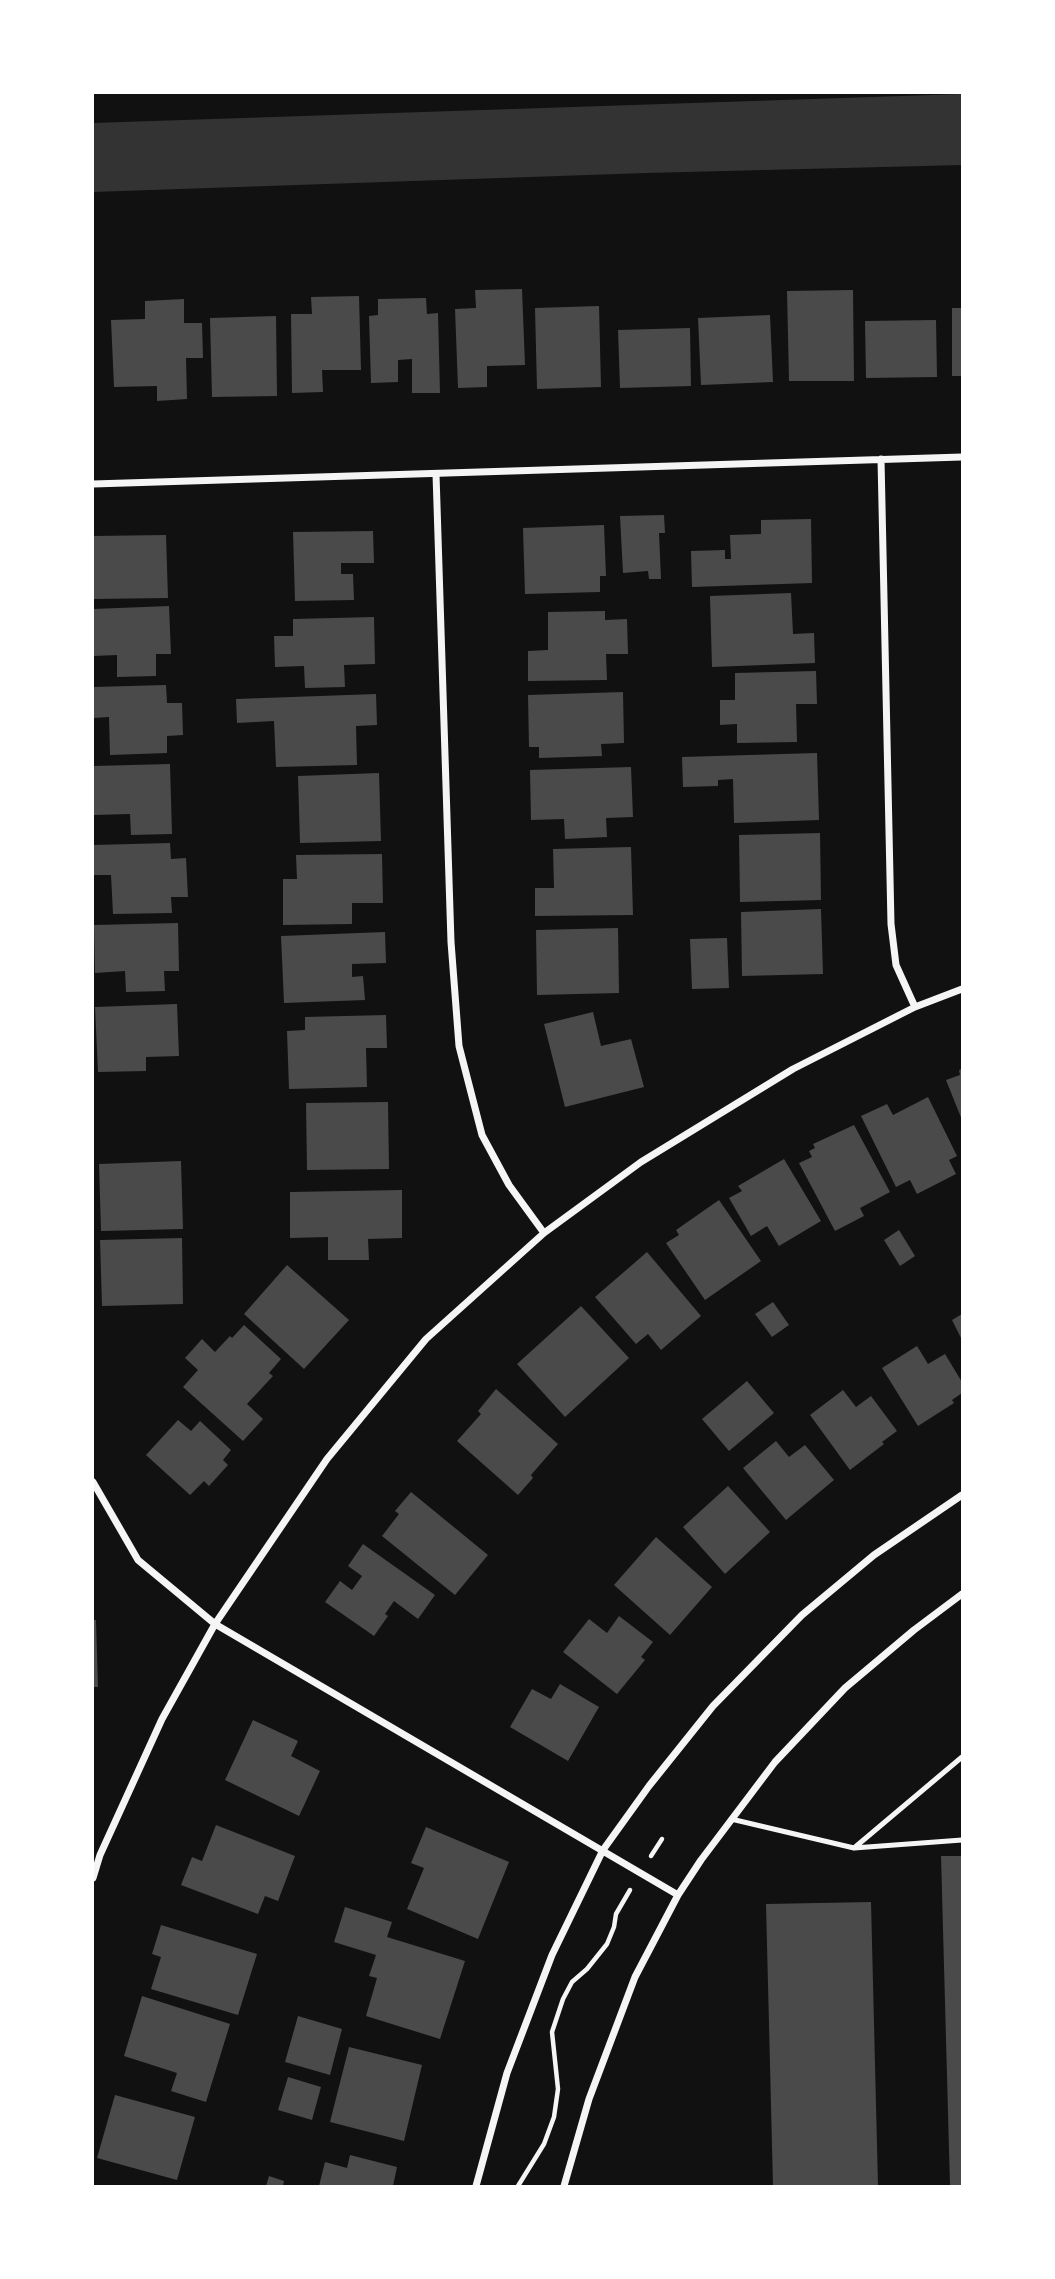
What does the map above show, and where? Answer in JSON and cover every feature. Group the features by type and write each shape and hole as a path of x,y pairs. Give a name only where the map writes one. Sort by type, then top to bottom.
{"street":[{"path":"93,484 962,457"},
{"path":"881,459 891,924 896,965 915,1007"},
{"path":"436,474 451,942 460,1046 482,1135 509,1185 544,1233"},
{"path":"93,1878 100,1855 162,1719 215,1624 327,1459 426,1339 544,1233 641,1162 793,1069 915,1007 962,989"},
{"path":"93,1482 138,1559 215,1624 678,1895"},
{"path":"476,2186 508,2073 551,1955 603,1850 649,1786 713,1706 802,1615 874,1555 962,1495"},
{"path":"564,2186 589,2099 635,1977 678,1895 730,1819 775,1762 845,1688 962,1594"}],"lane":[{"path":"854,1848 962,1756"},
{"path":"730,1819 854,1848 962,1840"}],"path":[{"path":"517,2186 544,2144 554,2117 558,2089 552,2032 563,1999 572,1982 587,1969 607,1944 617,1914 662,1839"}],"shaded area":[{"path":"962,94 962,165 93,192 93,123"}],"building":[{"path":"522,289 525,365 487,366 487,387 458,388 455,309 476,308 475,290"},
{"path":"853,290 854,381 789,381 787,291"},
{"path":"359,296 361,370 322,370 323,392 292,393 291,314 312,314 311,297"},
{"path":"426,298 427,314 438,313 440,393 412,393 412,359 398,360 398,382 371,383 369,316 378,315 378,299"},
{"path":"184,299 184,323 202,323 203,358 186,358 187,399 157,401 157,386 114,387 111,320 145,319 145,301"},
{"path":"599,306 601,387 537,389 535,308"},
{"path":"952,308 962,308 962,376 952,376"},
{"path":"770,315 773,382 701,385 698,318"},
{"path":"276,316 277,396 212,397 210,318"},
{"path":"936,320 937,377 866,378 865,321"},
{"path":"690,328 691,386 620,388 618,330"},
{"path":"664,515 665,533 659,533 661,579 649,579 648,571 623,573 620,516"},
{"path":"811,519 812,583 692,587 691,551 725,550 725,559 731,559 730,535 761,534 761,520"},
{"path":"604,525 606,576 600,576 600,592 525,594 523,528"},
{"path":"373,531 374,563 341,563 341,574 353,574 354,600 295,601 293,532"},
{"path":"166,535 168,598 93,599 93,536"},
{"path":"791,593 793,634 814,633 815,663 712,667 710,596"},
{"path":"169,606 171,654 156,654 156,676 117,677 117,655 93,656 93,609"},
{"path":"605,611 605,620 627,619 628,654 606,654 607,680 528,681 528,651 548,650 548,612"},
{"path":"374,617 375,664 344,665 345,687 305,688 304,666 275,667 274,636 293,636 293,619"},
{"path":"816,671 817,704 796,704 797,742 737,743 737,724 720,725 720,700 735,700 735,673"},
{"path":"166,685 167,703 182,703 183,735 167,736 167,753 110,755 109,717 93,718 93,687"},
{"path":"623,692 624,743 601,744 602,756 539,758 539,747 529,747 528,695"},
{"path":"376,694 377,725 356,726 357,765 276,767 274,721 237,723 236,699"},
{"path":"817,753 819,820 734,823 733,779 718,780 718,786 683,787 682,757"},
{"path":"170,764 172,834 131,835 130,814 93,815 93,766"},
{"path":"631,767 633,817 606,818 607,837 565,839 564,819 531,820 530,770"},
{"path":"379,773 381,841 300,843 298,776"},
{"path":"820,833 821,900 740,902 739,835"},
{"path":"170,843 171,859 186,858 188,897 171,897 172,913 113,914 111,875 93,875 93,845"},
{"path":"631,847 633,915 535,916 535,888 554,888 553,849"},
{"path":"382,854 383,903 352,903 352,924 283,925 283,879 297,879 296,855"},
{"path":"821,909 823,974 742,976 741,912"},
{"path":"178,923 179,971 164,971 165,991 126,992 125,971 95,973 94,925"},
{"path":"618,928 619,993 537,995 536,930"},
{"path":"385,932 386,963 352,964 352,977 363,976 365,1000 284,1003 281,936"},
{"path":"727,938 729,988 692,989 690,939"},
{"path":"177,1004 179,1056 146,1057 146,1071 98,1072 95,1007"},
{"path":"593,1012 601,1046 631,1039 644,1087 565,1107 544,1024"},
{"path":"386,1015 387,1048 366,1048 367,1087 289,1089 287,1031 305,1030 305,1017"},
{"path":"962,1069 962,1120 946,1080 960,1075 959,1070"},
{"path":"928,1097 957,1156 949,1160 956,1174 917,1194 910,1180 896,1187 861,1116 887,1104 893,1115"},
{"path":"388,1102 389,1169 307,1170 306,1103"},
{"path":"854,1125 890,1192 860,1208 864,1216 835,1231 799,1163 812,1157 809,1151 815,1148 813,1144"},
{"path":"784,1159 821,1221 779,1246 767,1226 751,1236 729,1198 742,1191 738,1186"},
{"path":"181,1161 183,1229 101,1231 99,1164"},
{"path":"402,1190 402,1238 368,1239 369,1260 328,1260 328,1237 290,1238 290,1192"},
{"path":"719,1200 761,1261 705,1300 666,1243 679,1235 676,1230"},
{"path":"899,1230 915,1256 900,1266 884,1240"},
{"path":"182,1238 183,1304 102,1306 100,1240"},
{"path":"647,1252 701,1316 661,1350 648,1334 636,1344 595,1297"},
{"path":"287,1265 349,1320 304,1369 244,1314"},
{"path":"773,1302 789,1325 772,1337 755,1314"},
{"path":"581,1306 629,1358 565,1417 517,1364"},
{"path":"962,1314 962,1340 952,1320"},
{"path":"244,1325 281,1359 269,1373 273,1376 247,1404 263,1419 243,1441 183,1387 198,1370 185,1358 202,1339 215,1352"},
{"path":"917,1346 928,1364 945,1354 962,1382 962,1393 952,1400 954,1403 918,1426 882,1368"},
{"path":"747,1381 774,1413 729,1451 702,1419"},
{"path":"496,1389 558,1444 531,1475 533,1478 518,1495 457,1441 481,1414 478,1411"},
{"path":"843,1390 856,1407 871,1396 897,1431 850,1470 810,1415"},
{"path":"178,1420 191,1431 200,1421 231,1450 223,1460 228,1465 209,1486 204,1481 190,1495 146,1455"},
{"path":"776,1441 789,1457 805,1445 834,1480 786,1520 743,1468"},
{"path":"728,1486 770,1532 725,1574 683,1527"},
{"path":"411,1492 488,1555 455,1595 382,1536 399,1514 395,1511"},
{"path":"656,1537 712,1587 670,1635 614,1585"},
{"path":"363,1544 435,1595 418,1619 394,1601 385,1614 388,1616 374,1636 325,1602 340,1581 352,1590 362,1576 348,1566"},
{"path":"619,1616 653,1642 641,1657 645,1660 617,1694 563,1652 589,1619 607,1633"},
{"path":"93,1620 96,1620 98,1687 93,1687"},
{"path":"560,1684 599,1707 568,1761 510,1727 532,1689 551,1699"},
{"path":"253,1720 298,1741 291,1756 320,1771 299,1816 225,1780"},
{"path":"216,1825 295,1856 278,1901 265,1896 258,1914 181,1885 192,1857 202,1861"},
{"path":"426,1827 509,1862 478,1939 407,1909 424,1868 411,1863"},
{"path":"941,1856 962,1856 962,2186 950,2186"},
{"path":"871,1902 878,2186 773,2186 766,1904"},
{"path":"345,1907 392,1922 387,1937 465,1961 440,2039 366,2016 377,1978 369,1976 376,1955 334,1942"},
{"path":"161,1925 257,1954 238,2015 151,1989 161,1957 152,1954"},
{"path":"142,1996 230,2024 206,2102 171,2091 177,2073 124,2056"},
{"path":"298,2016 342,2029 330,2075 285,2062"},
{"path":"349,2047 422,2065 404,2141 330,2122"},
{"path":"288,2077 321,2087 312,2120 278,2110"},
{"path":"115,2095 195,2117 177,2180 97,2158"},
{"path":"350,2155 397,2167 393,2186 319,2186 325,2162 347,2168"},
{"path":"269,2176 284,2181 283,2186 266,2186"}]}
